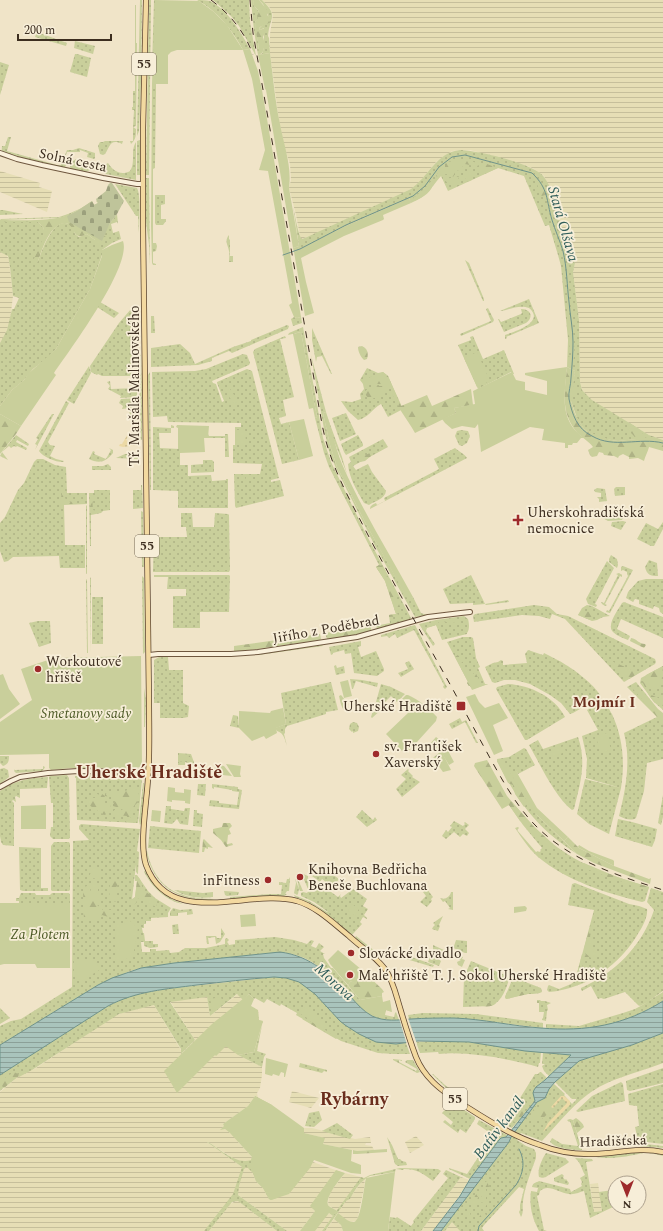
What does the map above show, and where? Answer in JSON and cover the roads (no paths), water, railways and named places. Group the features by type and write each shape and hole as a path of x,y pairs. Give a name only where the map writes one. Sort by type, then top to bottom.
{"main road":[{"name":"Tř. Maršála Malinovského","path":"146,0 143,184 149,772"},
{"name":"Hradišťská","path":"149,772 143,841 144,852 146,865 150,873 166,892 179,899 197,903 276,899 296,901 306,904 318,911 385,969 393,985 414,1052 422,1068 438,1086 459,1102 505,1129 550,1149 580,1154 598,1154 642,1149 663,1152"}],"street":[{"name":"Solná cesta","path":"0,153 42,165 103,178 143,184"},
{"name":"Jiřího z Poděbrad","path":"149,655 232,654 258,652 357,637 432,617 470,612"},
{"path":"0,787 11,780 20,777 48,773 78,771 149,772"}],"water":[{"name":"Morava","path":"280,952 301,957 319,967 335,980 363,1010 377,1018 396,1020 454,1018 530,1027 574,1029 589,1028 620,1021 634,1016 663,1001 663,1033 632,1045 579,1061 555,1082 549,1089 545,1098 537,1102 511,1137 509,1142 441,1231 433,1231 460,1196 470,1179 499,1140 506,1137 535,1101 533,1093 536,1087 571,1055 525,1051 469,1042 418,1041 396,1044 376,1042 345,1025 315,994 299,982 286,978 274,977 152,991 130,997 108,1006 0,1075 0,1045 112,978 141,968"}],"waterway":[{"name":"Stará Olšava","path":"283,255 300,249 346,225 413,196 425,186 439,167 452,157 465,155 532,173 541,184 546,195 552,220 564,257 573,337 569,399 576,420 582,429 600,440 609,442 645,441 663,443"},
{"path":"478,1231 479,1226 516,1185 523,1168 519,1149"}],"railway":[{"path":"211,0 231,17 246,39 253,55"},
{"path":"250,0 253,33 322,424 325,439 341,481 378,554 490,758 524,813 553,841 582,859 598,867 663,890"}],"place":[{"name":"Uherskohradišťská nemocnice","path":"518,520"},
{"name":"Workoutové hřiště","path":"38,669"},
{"name":"Uherské Hradiště","path":"461,706"},
{"name":"sv. František Xaverský","path":"376,754"},
{"name":"Knihovna Bedřicha Beneše Buchlovana","path":"300,877"},
{"name":"inFitness","path":"268,880"},
{"name":"Slovácké divadlo","path":"351,953"},
{"name":"Malé hřiště T. J. Sokol Uherské Hradiště","path":"350,975"}],"district":[{"name":"Mojmír I","path":"604,702"},
{"name":"Uherské Hradiště","path":"149,772"},
{"name":"Rybárny","path":"354,1099"}],"park label":[{"name":"Smetanovy sady","path":"86,713"},
{"name":"Za Plotem","path":"40,934"}],"water label":[{"name":"Baťův kanál","path":"499,1128"}]}
